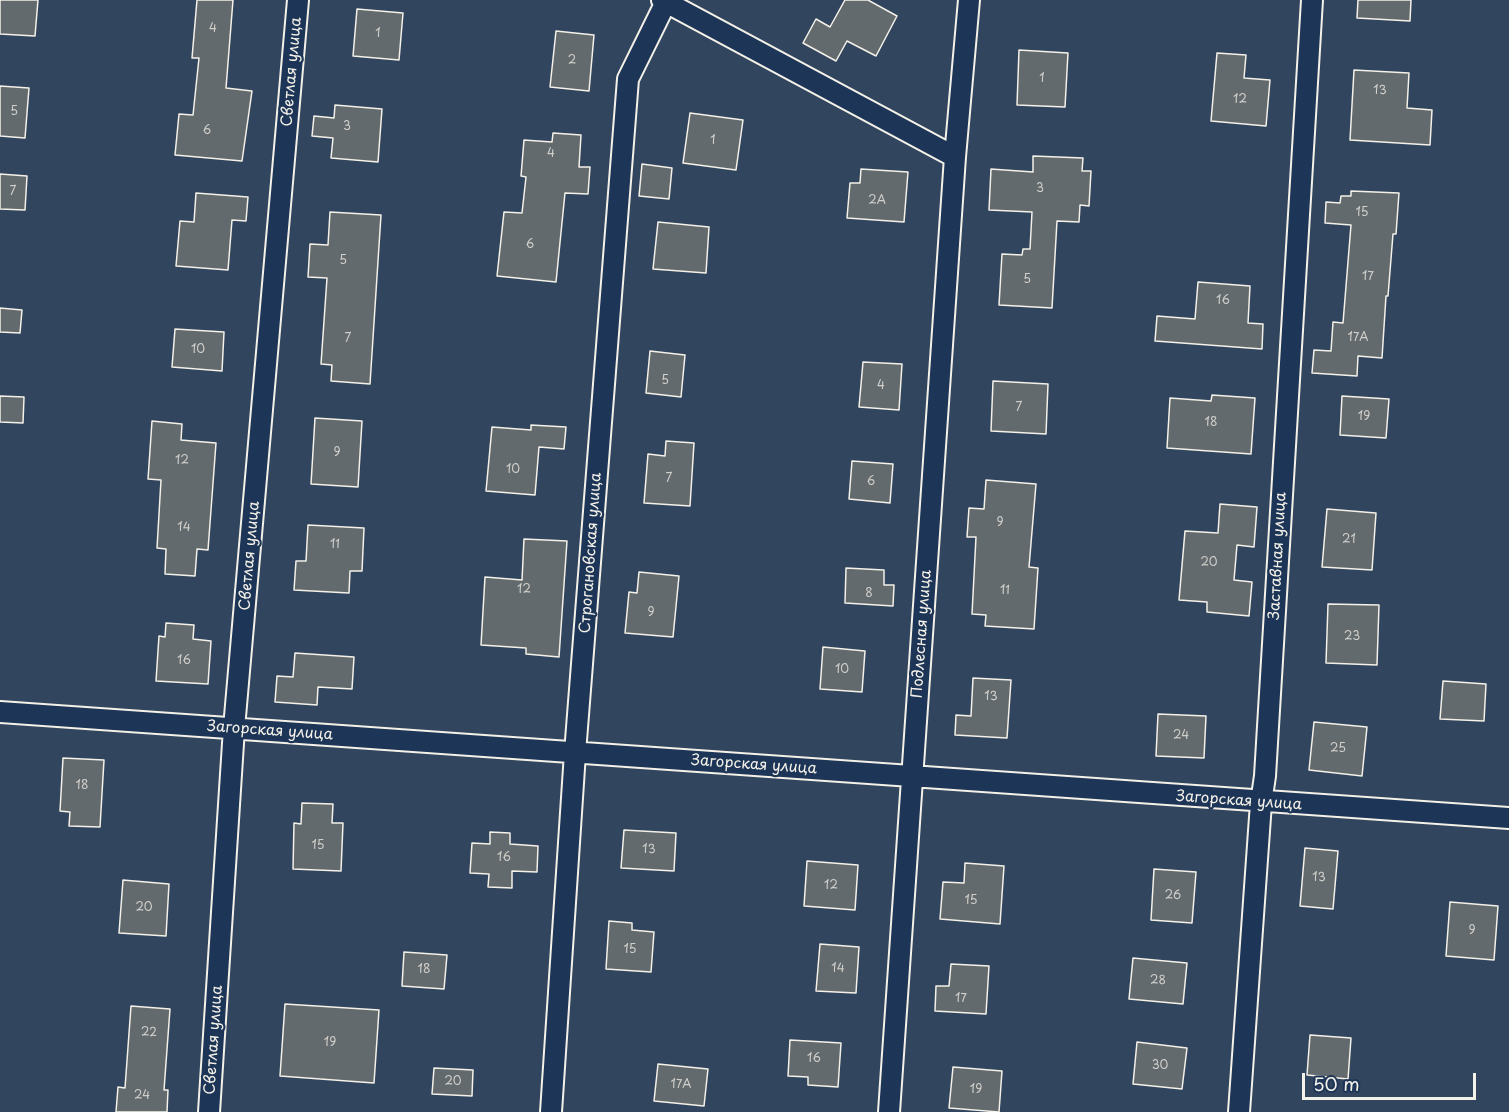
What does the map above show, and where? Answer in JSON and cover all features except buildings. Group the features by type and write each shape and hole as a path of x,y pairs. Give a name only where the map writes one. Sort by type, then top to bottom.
{"street":[{"name":"Светлая улица","path":"209,1112 234,728 298,0"},
{"name":"Подлесная улица","path":"889,1112 955,157 969,0"},
{"name":"Заставная улица","path":"1239,1112 1261,803 1266,764 1312,0"},
{"path":"664,1 955,157"},
{"name":"Строгановская улица","path":"551,1112 575,753 628,79 664,1"},
{"name":"Загорская улица","path":"0,711 1261,803 1509,818"}]}
